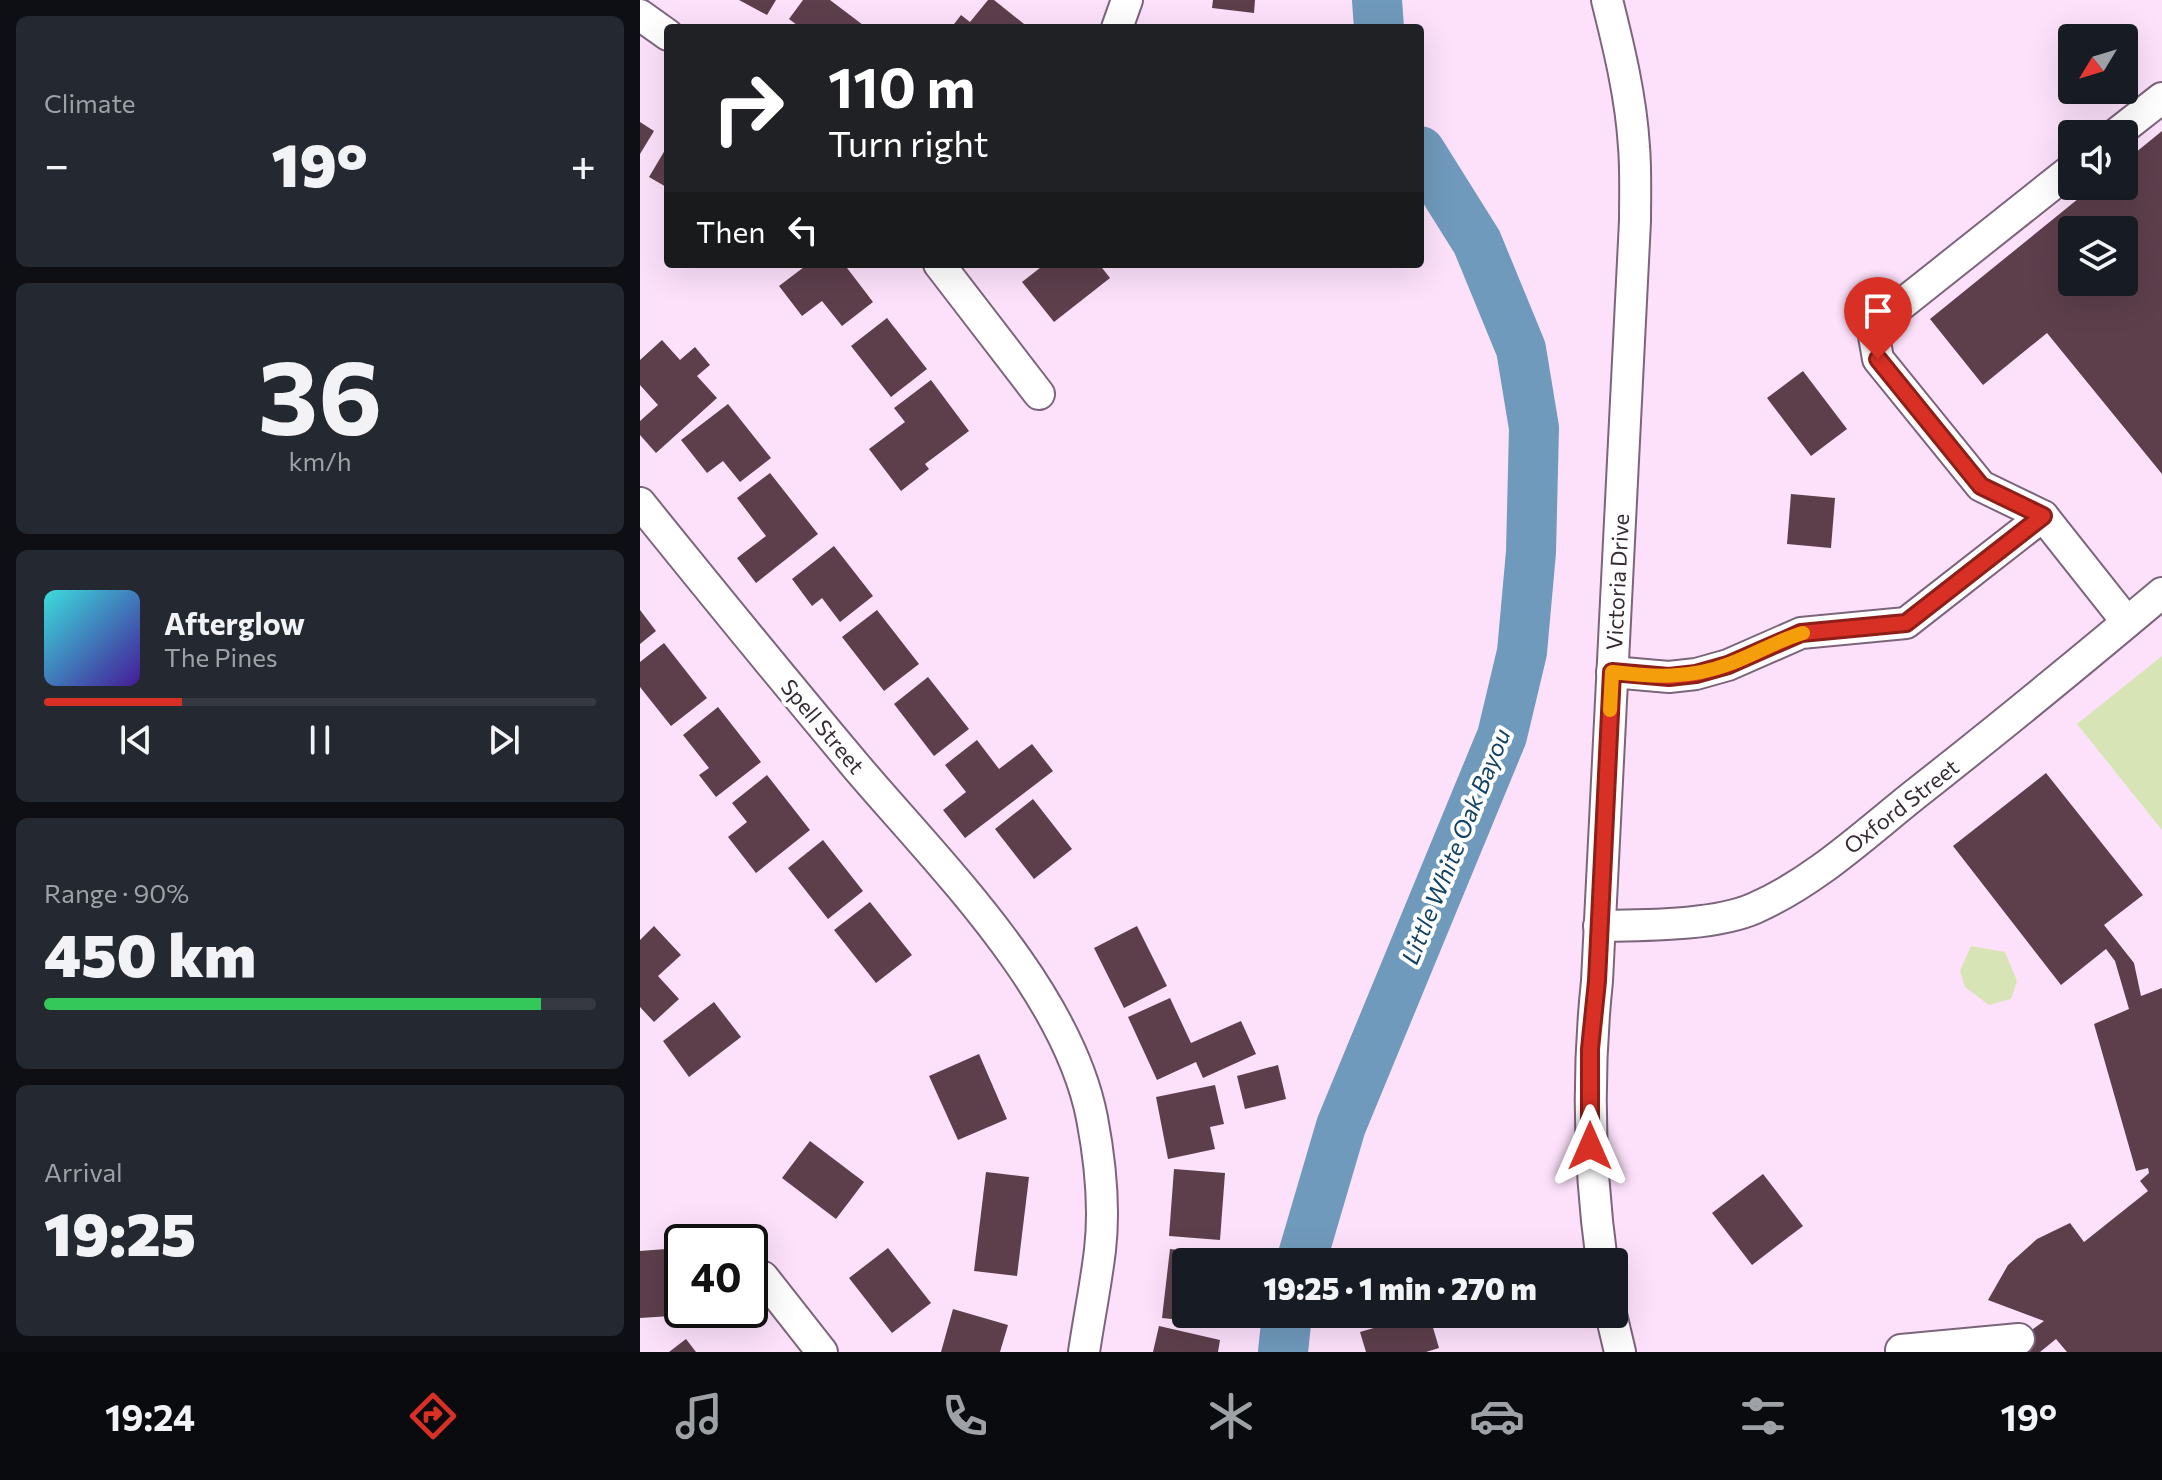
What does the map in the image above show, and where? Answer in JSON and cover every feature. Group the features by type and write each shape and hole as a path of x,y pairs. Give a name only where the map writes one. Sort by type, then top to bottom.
{"street":[{"path":"1118,24 1127,0"},
{"name":"Victoria Drive","path":"1601,1248 1590,1146 1590,1049 1635,221 1634,148 1625,75 1607,0"},
{"path":"640,15 664,32"},
{"path":"2134,120 2162,98"},
{"path":"2058,180 1892,312 1874,336 1878,359 1981,486 2043,516 2127,622"},
{"path":"942,268 1039,394"},
{"name":"Spell Street","path":"640,503 749,639 1016,959 1071,1050 1091,1116 1101,1186 1100,1248 1084,1352"},
{"path":"1612,672 1669,677 1696,674 1728,665 1801,633 1906,623 2043,516"},
{"name":"Oxford Street","path":"1599,926 1662,925 1702,920 1752,909 1806,881 2037,698 2162,593"},
{"path":"768,1283 822,1352"},
{"path":"1614,1328 1620,1352"},
{"path":"1899,1351 2019,1339"}],"green space":[{"path":"2162,656 2162,830 2077,724"},
{"path":"1971,946 2005,952 2017,981 2011,999 1989,1005 1965,987 1960,971"}],"building":[{"path":"739,0 776,0 767,15"},
{"path":"803,0 830,0 862,24 796,24 789,19"},
{"path":"988,0 994,0 1024,24 954,24 961,15 970,22"},
{"path":"1213,0 1255,0 1254,13 1212,8"},
{"path":"640,122 654,131 640,154"},
{"path":"2162,131 2162,474 2047,333 1983,385 1930,319 2077,200 2138,200 2138,151"},
{"path":"664,152 664,186 649,177"},
{"path":"803,268 847,268 873,302 842,326 822,301 802,316 779,286"},
{"path":"1040,268 1102,268 1110,278 1054,322 1022,282"},
{"path":"887,318 927,369 891,397 851,346"},
{"path":"662,340 680,360 695,347 710,365 697,376 717,398 656,453 640,435 640,421 658,405 640,385 640,360"},
{"path":"1803,371 1847,429 1811,456 1767,398"},
{"path":"931,380 969,431 925,464 929,469 901,491 869,449 905,422 894,408"},
{"path":"728,404 771,458 740,482 723,461 707,473 681,440"},
{"path":"770,473 818,534 756,583 737,558 766,536 737,498"},
{"path":"1791,494 1835,498 1831,548 1787,544"},
{"path":"834,546 873,596 840,622 822,598 812,606 792,579"},
{"path":"640,610 656,631 640,644"},
{"path":"877,610 919,664 884,691 842,637"},
{"path":"664,643 707,698 671,726 640,687 640,662"},
{"path":"928,677 969,729 934,756 894,704"},
{"path":"718,707 761,762 716,797 699,775 709,768 683,735"},
{"path":"977,740 999,769 1032,744 1053,771 965,838 943,810 966,792 945,765"},
{"path":"2046,773 2143,895 2104,925 2134,963 2141,996 2162,988 2162,1352 2067,1352 2056,1339 2040,1352 2001,1352 2044,1321 1988,1300 2008,1265 2037,1239 2070,1223 2084,1242 2148,1191 2140,1181 2149,1173 2148,1168 2136,1171 2094,1024 2129,1009 2115,961 2106,949 2061,985 1953,846"},
{"path":"767,775 810,830 756,873 728,837 747,822 732,803"},
{"path":"1033,799 1072,849 1034,879 995,829"},
{"path":"823,840 863,891 828,919 788,868"},
{"path":"870,902 912,955 876,983 834,930"},
{"path":"654,926 681,955 658,976 679,999 654,1022 640,1007 640,940"},
{"path":"1137,926 1167,986 1124,1008 1094,948"},
{"path":"1170,998 1191,1043 1241,1021 1256,1054 1203,1078 1196,1062 1157,1080 1128,1017"},
{"path":"714,1002 741,1037 689,1077 663,1041"},
{"path":"979,1054 1007,1119 958,1140 929,1076"},
{"path":"1278,1065 1286,1099 1245,1109 1237,1076"},
{"path":"1215,1085 1224,1124 1210,1127 1215,1149 1168,1159 1156,1097"},
{"path":"810,1141 864,1182 836,1219 782,1178"},
{"path":"1174,1169 1225,1173 1220,1240 1169,1236"},
{"path":"986,1172 1029,1177 1017,1276 974,1271"},
{"path":"1763,1174 1803,1226 1752,1265 1712,1213"},
{"path":"888,1248 931,1303 892,1333 849,1278"},
{"path":"664,1249 664,1316 640,1318 640,1251"},
{"path":"1170,1249 1172,1249 1172,1319 1162,1318"},
{"path":"953,1309 1008,1325 1000,1352 941,1352"},
{"path":"1159,1326 1220,1340 1218,1352 1153,1352"},
{"path":"1374,1328 1433,1328 1439,1348 1426,1352 1366,1352 1360,1332"},
{"path":"686,1339 696,1352 669,1352"}],"waterway":[{"name":"Little White Oak Bayou","path":"1377,0 1379,24"},
{"name":"Little White Oak Bayou","path":"1305,1248 1341,1126 1502,736 1522,652 1531,552 1534,428 1521,349 1477,242 1424,157"},
{"name":"Little White Oak Bayou","path":"1283,1352 1286,1328"}],"slow traffic":[{"path":"1610,710 1612,672 1669,677 1696,674 1728,665 1803,633"}],"route":[{"path":"1590,1146 1590,1049 1597,981 1612,672 1669,677 1696,674 1728,665 1801,633 1906,623 2043,516 1981,486 1878,359"}]}
